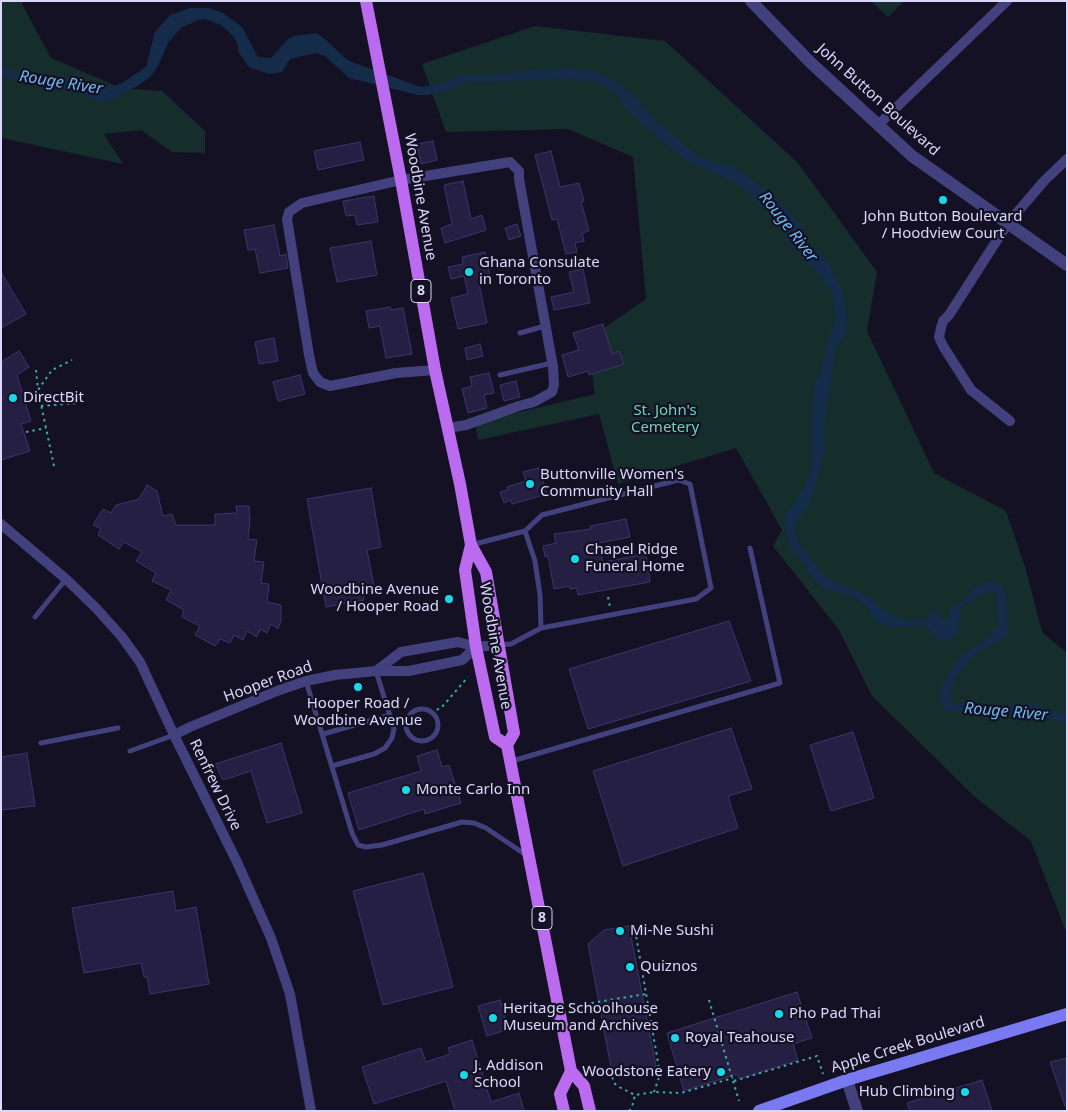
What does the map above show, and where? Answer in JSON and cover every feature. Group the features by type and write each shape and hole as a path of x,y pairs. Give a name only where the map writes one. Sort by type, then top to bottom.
{"main road":[{"name":"Woodbine Avenue","path":"366,1 401,180 435,370 460,484 470,546 465,570 476,647 495,737 508,745"},
{"name":"Woodbine Avenue","path":"470,546 486,572 514,733 508,745 571,1071 584,1086 590,1111"},
{"name":"Apple Creek Boulevard","path":"767,1109 847,1080 1067,1014"},
{"path":"564,1111 560,1094 571,1071"}],"street":[{"name":"John Button Boulevard","path":"751,1 810,62 912,156 1067,265"},
{"path":"879,124 1007,1"},
{"path":"1010,421 971,390 943,346 939,336 943,320 949,315 1008,223 1045,180 1067,159"},
{"path":"435,370 396,373 330,386 320,382 313,373 287,219 289,212 302,203 401,180 510,162 519,171 552,363 554,385 552,392 534,402 466,425 448,428"},
{"name":"Renfrew Drive","path":"1,524 66,579 103,615 140,662 237,862 271,938 290,994 312,1111"},
{"path":"376,671 401,652 458,642 476,647 498,645"},
{"name":"Hooper Road","path":"174,735 278,691 306,682 335,675 376,671 410,672 462,660 476,647"},
{"path":"847,1080 857,1111"}],"lane":[{"path":"520,333 545,326"},
{"path":"500,375 552,363"},
{"path":"470,546 525,531 542,515 678,480 690,484 710,588 696,599 541,628 511,644 498,645"},
{"path":"525,531 535,561 540,595 541,628"},
{"path":"511,762 780,683 750,548"},
{"path":"35,617 66,579"},
{"path":"332,766 374,754 385,748 392,738 394,729 376,671"},
{"path":"306,682 352,833 358,845 366,847 382,845 462,822 474,823 486,828 531,858"},
{"path":"426,710 431,713 436,720 437,730 430,739 425,741 415,740 408,733 406,722 412,713 416,711 426,710"},
{"path":"323,734 390,715"},
{"path":"392,723 406,722"},
{"path":"41,743 118,728"},
{"path":"130,751 174,735"}],"path":[{"path":"38,390 52,370 72,360"},
{"path":"36,370 38,390 54,466"},
{"path":"41,406 79,403"},
{"path":"26,432 46,428"},
{"path":"431,713 442,707 468,677"},
{"path":"634,924 660,1074 654,1092"},
{"path":"585,1004 646,994"},
{"path":"709,1000 739,1100"},
{"path":"734,1082 817,1056 823,1074"},
{"path":"612,1077 615,1084 635,1095 654,1092 681,1093 732,1078"},
{"path":"629,1111 635,1095"}],"green space":[{"path":"1,1 23,1 22,4 51,58 121,88 162,91 205,131 205,153 172,152 141,130 104,134 123,164 1,138"},
{"path":"871,1 904,1 888,17"},
{"name":"St. John's Cemetery","path":"535,26 665,41 798,163 877,272 867,331 934,473 1006,511 1026,570 1042,632 1067,653 1067,937 1031,841 975,797 872,696 839,630 773,546 782,530 736,448 618,484 599,414 478,440 475,423 595,394 587,340 646,299 633,157 568,129 446,132 422,64"}],"water":[{"name":"Rouge River","path":"190,8 209,8 223,13 242,27 258,57 271,58 288,39 294,36 316,33 347,60 421,87 443,83 459,75 489,75 570,68 599,73 617,82 636,98 654,119 698,156 712,162 731,165 771,193 802,226 808,244 826,260 840,285 844,296 847,329 845,336 836,346 824,428 825,449 816,483 810,501 794,527 798,542 820,571 832,582 869,596 887,614 898,618 913,621 927,619 934,609 944,621 947,621 950,610 967,597 975,587 990,581 1001,585 1006,597 1008,633 1005,638 979,651 957,675 951,688 951,699 953,703 957,704 1004,706 1037,703 1041,708 1067,715 1067,723 1037,715 949,712 940,703 939,691 957,660 989,637 999,622 996,611 998,596 993,590 986,592 961,607 958,633 950,640 942,640 935,637 927,626 891,627 877,622 863,603 847,594 825,589 818,585 791,548 785,527 785,516 803,490 811,471 811,420 814,387 820,376 828,340 837,318 831,292 820,274 796,252 779,226 749,193 734,182 687,161 643,125 623,105 610,88 595,82 570,79 469,82 449,90 429,95 418,95 349,78 325,56 316,53 290,59 282,72 269,74 249,67 238,51 238,45 234,37 221,25 205,19 198,20 181,28 168,43 157,68 150,77 111,100 101,102 92,100 86,95 70,92 52,85 28,84 1,76 1,67 28,76 69,78 101,87 115,86 146,67 155,32 170,15"}],"building":[{"path":"433,141 437,160 421,164 417,144"},
{"path":"360,142 364,160 318,170 314,151"},
{"path":"551,151 560,187 579,183 584,201 581,202 589,231 582,233 584,241 575,243 577,252 566,254 557,219 552,220 535,155"},
{"path":"463,181 471,219 482,215 486,230 445,243 441,228 452,224 444,185"},
{"path":"374,196 378,222 357,225 355,215 346,216 343,201"},
{"path":"517,224 521,236 509,240 505,228"},
{"path":"274,225 280,256 286,254 288,268 260,273 255,249 248,250 244,230"},
{"path":"371,241 377,275 337,282 330,248"},
{"path":"485,252 491,280 479,283 487,323 458,329 451,298 468,294 464,276 451,279 448,267 463,264 462,257"},
{"path":"583,269 590,303 554,310 551,297 574,292 569,272"},
{"path":"1,272 26,314 1,328"},
{"path":"390,307 391,310 403,308 412,354 386,358 380,326 369,328 366,311"},
{"path":"603,324 612,354 619,351 624,364 589,375 588,371 568,377 562,355 579,350 573,333"},
{"path":"274,338 278,361 259,364 255,342"},
{"path":"480,344 483,356 467,360 465,348"},
{"name":"DirectBit","path":"19,351 29,367 17,375 31,421 21,424 30,451 1,460 1,362"},
{"path":"489,373 494,393 484,395 487,408 468,413 462,389 472,386 470,377"},
{"path":"300,375 305,394 278,401 273,382"},
{"path":"516,381 520,397 504,401 500,385"},
{"name":"Buttonville Women's Community Hall","path":"539,468 547,494 512,504 511,500 504,503 500,492 508,490 507,487 526,481 523,472"},
{"path":"147,485 157,491 163,516 172,514 176,525 215,525 215,514 237,513 236,506 249,506 248,539 257,540 254,561 264,562 261,583 269,584 267,602 281,605 281,621 278,629 271,624 267,633 260,629 257,637 247,631 243,640 234,635 230,643 220,639 215,646 195,635 200,626 182,617 184,610 166,600 171,590 152,581 156,573 136,561 142,552 124,542 119,549 98,535 101,529 93,525 103,509 111,513 116,505 139,499"},
{"path":"371,488 381,547 367,550 374,586 362,588 364,600 326,607 307,499"},
{"name":"Chapel Ridge Funeral Home","path":"626,519 630,537 599,543 603,562 646,554 650,582 578,595 577,588 570,589 570,586 554,589 548,556 545,557 543,546 556,543 554,534 591,529 590,526"},
{"path":"729,621 751,681 588,729 569,669"},
{"path":"731,728 752,789 728,796 738,828 623,866 593,771"},
{"path":"853,732 874,798 831,811 810,745"},
{"path":"281,743 302,813 267,823 251,771 223,780 215,764"},
{"name":"Monte Carlo Inn","path":"437,750 442,767 449,765 461,803 425,814 424,809 359,830 348,793 421,771 417,756"},
{"path":"27,753 35,806 1,810 1,757"},
{"path":"423,873 453,987 383,1005 353,891"},
{"path":"173,891 176,911 196,907 209,984 150,994 147,976 144,977 141,963 84,973 72,908"},
{"path":"629,926 656,1066 629,1072 628,1070 612,1073 588,944 604,930"},
{"path":"797,992 812,1038 793,1044 798,1060 739,1079 737,1074 684,1091 667,1033"},
{"name":"Heritage Schoolhouse Museum and Archives","path":"500,1000 509,1029 487,1036 478,1006"},
{"path":"472,1040 491,1102 519,1093 524,1111 455,1111 446,1081 374,1104 362,1067 421,1048 426,1062 450,1054 448,1048"},
{"path":"1067,1058 1067,1106 1065,1106 1050,1062"},
{"name":"Hub Climbing","path":"982,1080 992,1111 910,1111 907,1103"}],"place":[{"name":"John Button Boulevard / Hoodview Court","path":"943,200"},
{"name":"Ghana Consulate in Toronto","path":"469,272"},
{"name":"DirectBit","path":"13,398"},
{"name":"Buttonville Women's Community Hall","path":"530,484"},
{"name":"Chapel Ridge Funeral Home","path":"575,559"},
{"name":"Woodbine Avenue / Hooper Road","path":"449,599"},
{"name":"Hooper Road / Woodbine Avenue","path":"358,687"},
{"name":"Monte Carlo Inn","path":"406,790"},
{"name":"Mi-Ne Sushi","path":"620,931"},
{"name":"Quiznos","path":"630,967"},
{"name":"Pho Pad Thai","path":"779,1014"},
{"name":"Heritage Schoolhouse Museum and Archives","path":"493,1018"},
{"name":"Royal Teahouse","path":"675,1038"},
{"name":"Woodstone Eatery","path":"721,1072"},
{"name":"J. Addison School","path":"464,1075"},
{"name":"Hub Climbing","path":"965,1092"}]}
